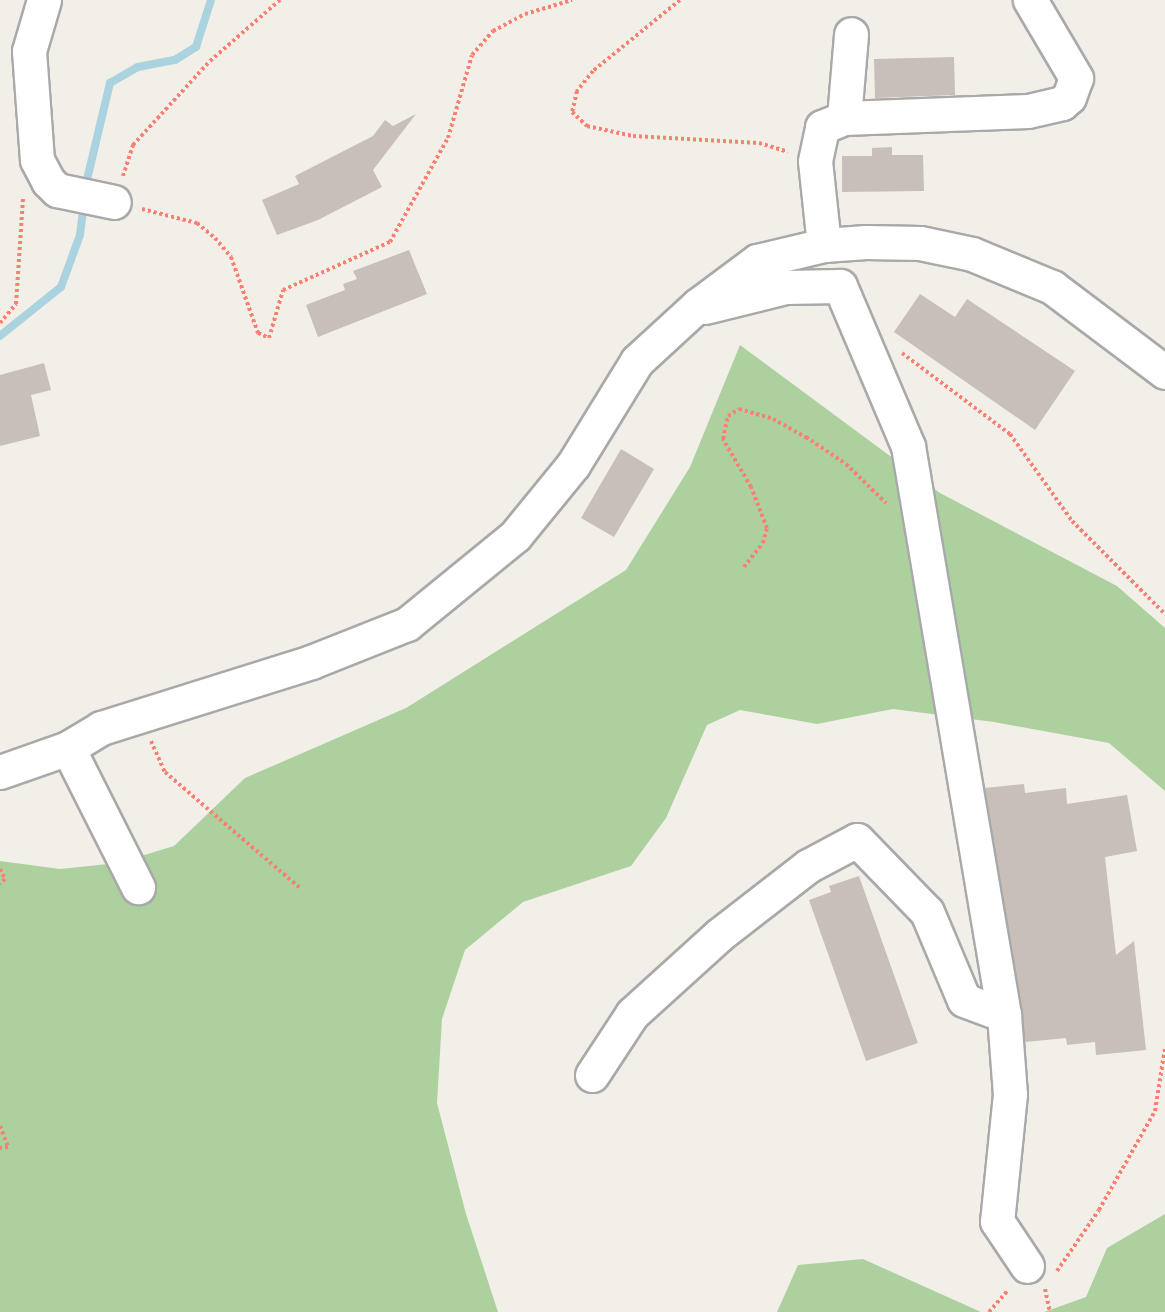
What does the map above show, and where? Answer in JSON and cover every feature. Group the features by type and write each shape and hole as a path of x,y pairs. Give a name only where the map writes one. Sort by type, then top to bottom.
{"street":[{"path":"44,0 29,51 33,141 48,181 94,199"},
{"path":"824,245 815,161 822,127 844,118 1006,113 1062,103 1074,89 1077,78 1030,0"},
{"path":"844,118 851,34"},
{"path":"0,772 68,748 101,728 311,662 407,624 515,536 573,465 637,361 698,305 757,261 824,245 920,243 972,254 1016,269 1052,286 1165,372"},
{"path":"698,305 710,307 785,287 840,286 908,446 1004,1015 1010,1094 997,1221 1036,1278"},
{"path":"68,748 138,887"},
{"path":"592,1075 632,1014 720,935 808,866 857,840 927,912 964,1000 1004,1015"}],"path":[{"path":"280,0 210,61 133,145 94,199 197,223 215,238 231,257 258,333 269,338 283,290 390,243 448,138 472,55 493,31 525,14 572,0"},
{"path":"680,0 593,71 577,91 572,112 587,126 633,136 759,143 815,161"},
{"path":"0,323 16,304 24,192"},
{"path":"895,347 1011,434 1072,521 1165,614"},
{"path":"744,567 763,543 766,528 751,487 723,439 728,416 739,409 773,419 806,437 846,464 901,515 921,519"},
{"path":"140,716 165,772 300,888"},
{"path":"0,869 5,879 0,884"},
{"path":"1036,1278 1099,1210 1155,1111 1165,1048"},
{"path":"0,1126 8,1147 0,1148"}],"green space":[{"path":"740,345 940,493 1117,586 1165,628 1165,791 1109,743 994,722 893,709 817,724 740,710 707,725 666,818 631,866 523,902 465,950 442,1019 437,1103 466,1214 498,1312 0,1312 0,861 60,869 118,863 174,846 245,778 406,708 626,570 690,467"},
{"path":"1165,1214 1165,1312 1044,1312 1086,1297 1107,1248"},
{"path":"863,1259 981,1312 777,1312 798,1265"}],"building":[{"path":"954,57 955,95 875,98 874,59"},
{"path":"416,114 373,170 382,187 318,220 277,235 262,200 299,184 295,176 373,136 385,120 393,126"},
{"path":"892,147 892,155 923,155 924,191 842,192 842,156 872,156 872,148"},
{"path":"409,250 427,294 318,337 306,305 345,290 343,284 357,279 353,271"},
{"path":"920,294 955,317 967,299 1075,371 1035,430 894,332"},
{"path":"44,363 51,390 31,395 40,436 0,446 0,375"},
{"path":"621,449 654,469 614,537 581,518"},
{"path":"1024,784 1025,793 1066,788 1067,804 1127,795 1137,851 1105,857 1116,955 1134,941 1146,1050 1096,1055 1095,1042 1067,1045 1066,1038 1025,1042 985,788"},
{"path":"859,876 918,1043 866,1061 809,900 831,892 829,886"}],"waterway":[{"path":"85,188 110,83 138,67 175,60 196,47 211,0"},
{"path":"0,336 61,287 80,235 84,201"}]}
